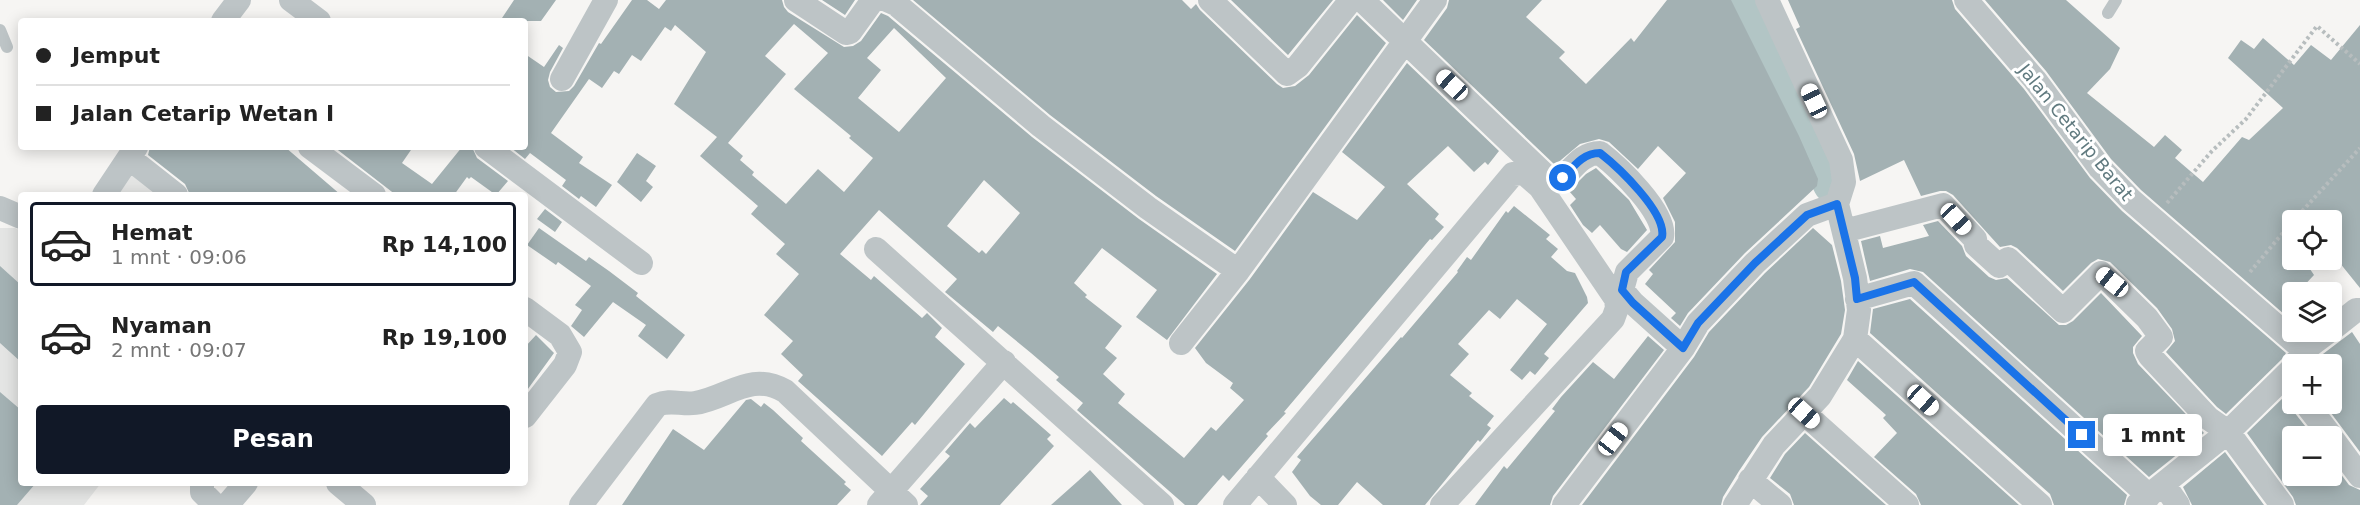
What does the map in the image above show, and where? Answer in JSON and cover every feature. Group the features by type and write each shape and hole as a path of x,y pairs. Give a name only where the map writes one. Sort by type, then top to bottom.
{"street":[{"path":"225,18 239,0"},
{"path":"291,0 315,18"},
{"path":"561,78 606,0"},
{"path":"796,0 846,33 850,32 873,0"},
{"path":"887,0 896,4 1041,126 1139,201 1238,271"},
{"path":"1210,0 1287,74 1298,66 1351,0"},
{"path":"1362,0 1550,180 1558,182 1579,161 1591,153 1600,153 1621,172 1654,209 1663,230 1662,237 1626,272 1622,290 1633,303 1683,348"},
{"path":"1181,343 1238,271 1435,0"},
{"path":"1735,505 1774,445 1820,396 1855,339 1859,310 1837,204 1844,182 1841,160 1767,0"},
{"name":"Jalan Cetarip Barat","path":"1966,0 2035,80 2100,168 2152,220 2235,290 2283,354"},
{"path":"314,150 370,192"},
{"path":"490,150 641,264"},
{"path":"106,192 133,152 173,192"},
{"path":"1235,505 1513,174 1524,173 1540,187 1616,299 1617,308 1613,319 1442,505"},
{"path":"1564,505 1683,348 1698,323 1755,263 1807,215 1837,204"},
{"path":"1844,231 1943,205 1975,239 1976,245 1999,266 2008,259 2063,311 2101,273 2147,318 2161,337 2147,351 2150,356 2208,418 2228,432 2282,505"},
{"path":"0,207 18,216"},
{"path":"876,249 1162,505"},
{"path":"1857,299 1914,282 2150,495 2178,505"},
{"path":"2342,321 2356,310 2360,310"},
{"path":"528,311 560,335 570,352 565,365 528,412"},
{"path":"1855,339 2040,505"},
{"path":"2308,354 2320,342"},
{"path":"581,505 657,405 666,402 694,404 744,385 761,383 774,385 785,392 892,500 1004,362"},
{"path":"2150,495 2228,432 2282,380"},
{"path":"1804,413 1907,505"},
{"path":"2314,414 2323,426"},
{"path":"2342,452 2360,476"},
{"path":"1258,477 1285,505"},
{"path":"1750,480 1780,505"},
{"path":"202,486 202,492 215,505"},
{"path":"227,505 243,486"},
{"path":"342,486 364,505"}],"lane":[{"path":"2108,13 2116,0"},
{"path":"0,30 6,47"}],"path":[{"path":"2152,220 2212,151 2247,119 2317,26 2360,63"},
{"path":"2303,210 2360,148"},
{"path":"2235,290 2282,234"}],"shaded area":[{"path":"127,171 156,192 113,192"},
{"path":"0,228 15,228 18,230 18,486 99,486 84,505 0,505"}],"building":[{"path":"514,0 556,0 541,21 528,21 528,18 502,18"},
{"path":"632,0 647,0 659,9 666,0 782,0 788,12 844,47 853,46 861,41 881,13 888,16 1032,137 1139,219 1217,274 1167,340 1136,317 1157,290 1102,248 1074,283 1087,295 1085,297 1122,326 1105,348 1117,358 1103,374 1125,394 1118,403 1184,458 1211,427 1216,431 1244,400 1230,388 1233,383 1206,363 1195,348 1250,279 1313,192 1357,220 1385,187 1342,152 1407,63 1499,151 1488,165 1485,162 1474,172 1448,146 1407,184 1439,214 1435,219 1444,227 1432,240 1430,239 1229,481 1223,475 1197,505 1185,505 1077,410 1083,403 1056,380 1059,377 998,326 993,332 945,292 957,279 879,210 840,254 871,280 874,276 922,318 927,313 942,328 935,337 965,364 915,425 912,422 882,456 798,381 803,375 781,354 793,341 764,315 799,274 776,254 785,244 751,214 758,206 700,156 717,137 674,104 706,52 675,25 671,31 665,27 641,61 632,55 619,74 614,71 602,88 589,79 551,133 583,157 579,163 612,185 596,207 581,196 579,199 562,186 566,180 530,153 525,159 514,150 528,150 528,56 544,67 559,45 563,48 548,80 550,87 556,92 569,91 599,43 601,44","holes":["794,24 828,53 794,89 851,136 849,138 873,158 844,192 818,169 786,204 752,175 754,172 740,160 743,156 728,143 786,74 765,56","894,28 946,78 899,132 858,98 881,70 867,58","984,180 1020,213 986,254 982,250 979,253 947,226"]},
{"path":"822,0 855,0 845,15"},
{"path":"913,0 1182,0 1191,9 1196,4 1283,88 1295,86 1309,75 1357,15 1386,43 1235,251 1156,196 1050,115"},
{"path":"1231,0 1333,0 1288,55"},
{"path":"1383,0 1417,0 1403,20"},
{"path":"1449,0 1542,0 1526,17 1565,52 1559,58 1586,84 1631,38 1634,42 1667,0 1731,0 1799,136 1818,179 1817,186 1745,253 1688,313 1680,326 1671,318 1676,313 1645,284 1653,274 1649,270 1675,242 1675,222 1663,198 1686,173 1658,146 1638,169 1609,142 1599,139 1580,144 1555,165 1424,40 1447,8"},
{"path":"1788,0 1952,0 1955,9 2024,89 2090,178 2122,211 2285,354 2282,354 2282,359 2226,414 2166,352 2175,341 2172,329 2157,308 2110,262 2098,259 2091,263 2063,291 2017,248 2011,245 2000,247 1953,195 1940,191 1921,196 1904,160 1860,181 1854,154 1796,29 1800,27"},
{"path":"1985,0 2066,0 2120,48 2110,69 2087,93 2154,147 2165,135 2182,150 2175,158 2203,182 2242,137 2249,140 2283,108 2228,58 2241,40 2254,49 2263,38 2294,65 2311,45 2331,60 2360,25 2360,288 2342,266 2342,210 2282,210 2282,270 2311,270 2314,275 2307,282 2282,282 2282,312 2141,190 2111,159 2046,71"},
{"path":"149,150 288,150 338,192 189,192 185,184 148,155"},
{"path":"338,150 411,150 402,163 432,184 460,150 473,150 477,158 508,181 499,192 492,192 471,177 469,179 467,177 456,192 392,192"},
{"path":"637,153 656,166 646,181 653,187 641,202 617,182"},
{"path":"1596,168 1629,200 1647,230 1627,252 1621,249 1600,225 1592,233 1583,225 1570,205 1576,199 1569,191 1586,174"},
{"path":"1514,206 1550,235 1546,239 1558,249 1551,257 1567,271 1575,273 1588,303 1544,354 1549,358 1535,375 1530,371 1522,380 1510,370 1547,324 1517,299 1500,319 1489,310 1458,344 1469,354 1450,375 1472,393 1469,396 1494,416 1487,425 1491,428 1480,442 1478,440 1425,505 1383,505 1357,482 1338,505 1321,505 1310,496 1292,472 1301,460 1297,457 1402,338 1458,272 1467,257 1471,260 1506,211 1508,213"},
{"path":"545,209 562,222 555,232 537,219"},
{"path":"1938,221 1962,246 1966,256 1989,277 1996,280 2007,278 2059,325 2066,325 2073,321 2101,293 2142,336 2133,347 2138,364 2204,433 2149,477 1923,272 1910,269 1870,281 1861,241 1880,236 1883,248 1929,236 1923,225"},
{"path":"539,228 586,261 589,257 638,293 636,296 685,335 667,359 638,336 646,325 613,302 584,337 571,326 582,310 575,305 591,286 558,262 556,265 528,244"},
{"path":"1813,228 1832,245 1845,310 1841,334 1809,387 1762,437 1723,497 1721,505 1582,505 1694,357 1709,332 1765,273"},
{"path":"0,266 18,282 18,359 0,343"},
{"path":"1910,299 2127,495 2124,505 2054,505 2050,494 1870,333 1873,309"},
{"path":"2352,332 2360,344 2360,452 2332,414 2342,414 2342,354 2323,354 2342,342"},
{"path":"536,335 554,353 528,389 528,344"},
{"path":"1648,336 1664,350 1553,496 1550,505 1475,505 1504,466 1507,469 1555,411 1552,409 1561,397 1593,362 1614,379"},
{"path":"1858,361 2019,505 1921,505 1916,494 1874,457 1897,433 1883,418 1886,415 1847,380"},
{"path":"0,392 18,407 18,486 33,486 17,505 0,505"},
{"path":"1004,398 1011,404 1013,402 1051,435 1047,439 1054,446 1000,505 920,505 928,496 920,489 950,456 945,452 970,423 975,428"},
{"path":"751,399 761,407 764,403 773,410 803,438 801,441 846,482 844,484 851,490 837,505 622,505 673,429 704,450 746,400"},
{"path":"2282,399 2282,414 2296,414 2305,426 2282,426 2282,482 2247,433"},
{"path":"1805,433 1886,505 1794,505 1790,494 1770,478 1785,454"},
{"path":"2225,452 2264,505 2192,505 2183,487"},
{"path":"1090,470 1122,505 1051,505 1078,481"},
{"path":"2342,476 2349,485 2360,490 2360,505 2296,505 2285,486 2342,486"}],"waterway":[{"path":"1744,0 1833,184"}],"route":[{"path":"1563,178 1579,161 1591,153 1600,153 1621,172 1654,209 1663,230 1662,237 1626,272 1622,290 1633,303 1683,348 1698,323 1755,263 1807,215 1837,204 1855,278 1857,299 1914,282 2082,435"}]}
